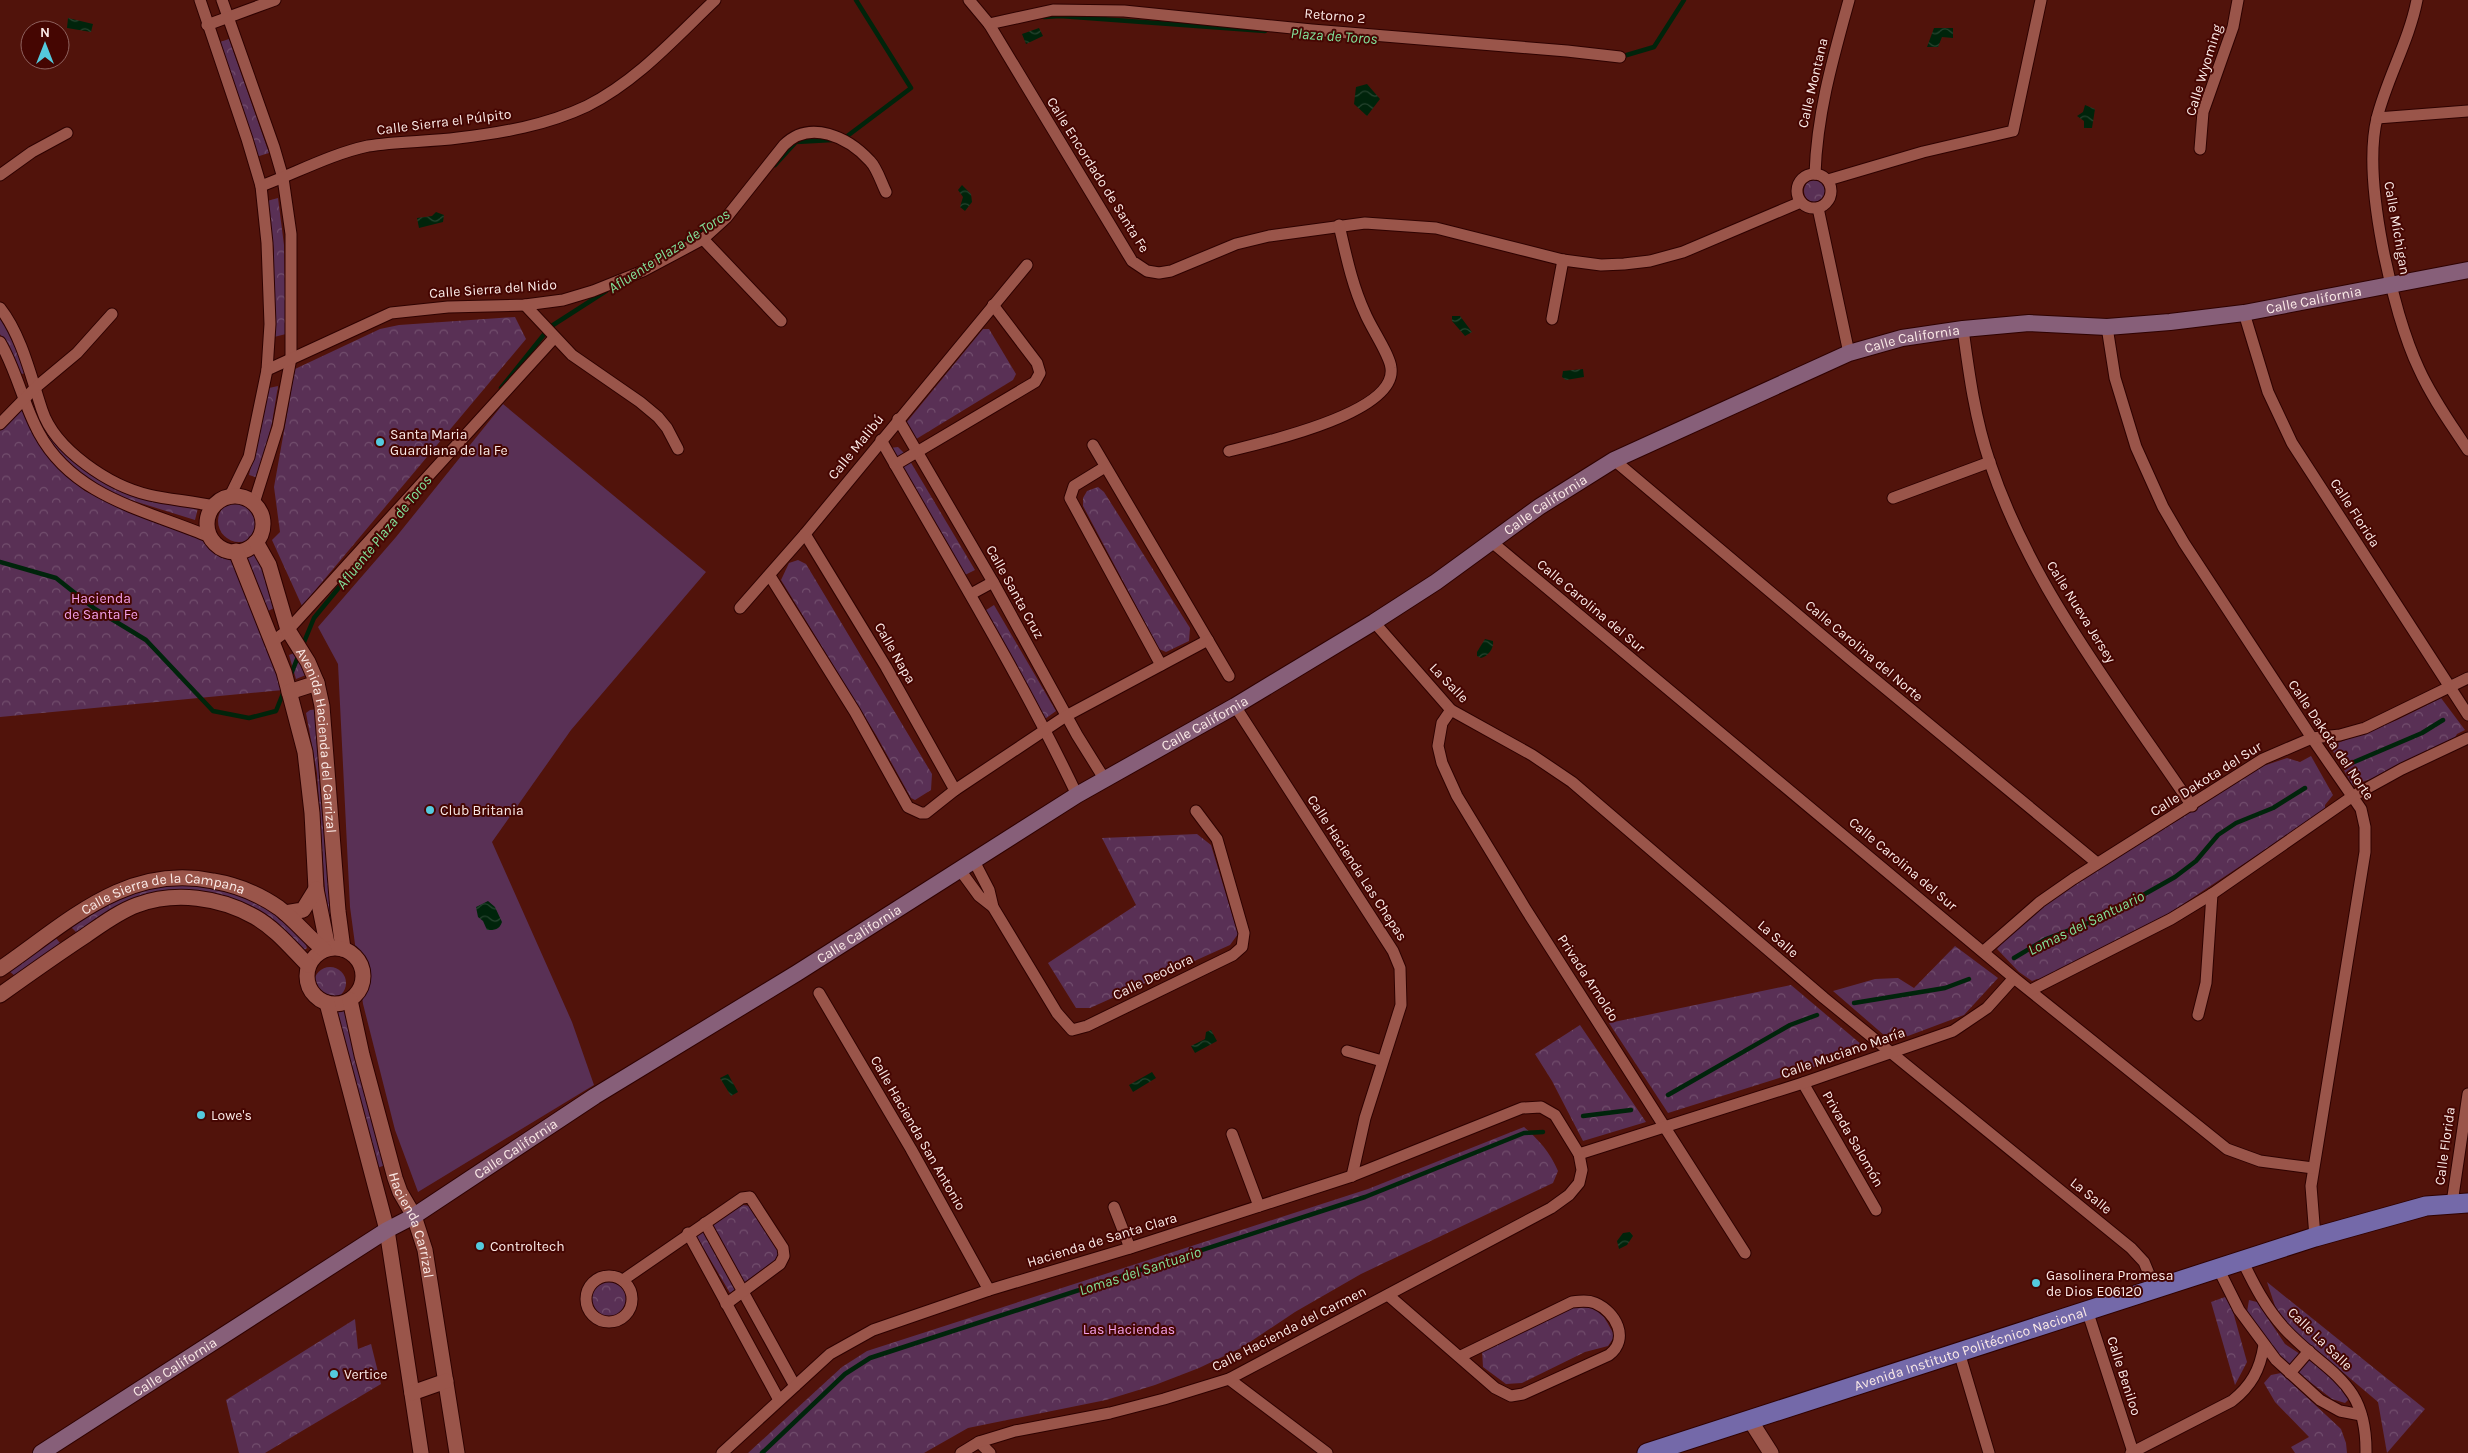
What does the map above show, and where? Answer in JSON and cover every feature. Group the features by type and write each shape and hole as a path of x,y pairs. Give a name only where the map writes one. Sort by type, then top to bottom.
{"main road":[{"name":"Calle California","path":"41,1453 387,1230 414,1216 594,1096 797,973 1077,795 1235,706 1374,622 1493,542 1539,507 1614,460 1849,353 1902,338 1963,329 2029,323 2106,326 2170,322 2244,313 2468,270"},
{"name":"Avenida Instituto Politécnico Nacional","path":"1647,1453 2315,1237 2426,1206 2460,1203"}],"street":[{"path":"200,0 207,25 248,139 261,186 268,252 270,324 267,370 249,456 230,496"},
{"path":"222,0 283,178 291,234 291,358 278,427 254,503"},
{"path":"207,25 275,0"},
{"name":"Calle Sierra el Púlpito","path":"261,186 348,151 398,142 457,138 506,131 530,126 587,106 620,86 646,67 715,0"},
{"name":"Calle Encordado de Santa Fe","path":"969,0 989,24 1132,261 1147,271 1159,273 1171,271 1236,244 1339,225 1365,223 1436,228 1562,260 1601,265 1650,261 1682,252 1801,202"},
{"name":"Calle Montana","path":"1815,174 1816,142 1821,107 1849,0"},
{"path":"1828,180 1832,191 1828,202 1818,208 1809,207 1801,202 1797,192 1798,186 1804,177 1815,174 1828,180 1923,152 2012,130 2041,0"},
{"name":"Calle Wyoming","path":"2200,149 2203,112 2233,27 2238,0"},
{"name":"Calle Míchigan","path":"2417,0 2404,46 2377,118 2372,174 2391,284 2407,342 2419,370 2440,408 2468,450"},
{"name":"Retorno 2","path":"989,24 1053,10 1124,11 1312,30 1567,50 1620,57"},
{"path":"2377,118 2468,111"},
{"path":"0,175 32,152 67,133"},
{"name":"Calle Sierra del Nido","path":"267,370 391,313 448,307 525,304 563,300 593,291 643,271 703,239 726,218 792,136 802,133 829,134 851,144 871,162 886,192"},
{"path":"1818,208 1849,353"},
{"path":"1229,451 1324,424 1370,401 1390,382 1390,361 1364,313 1352,281 1339,225"},
{"path":"703,239 781,321"},
{"path":"1552,319 1562,260"},
{"name":"Calle Malibú","path":"740,608 770,576 1027,265"},
{"path":"525,304 554,338 572,355 640,402 658,417 667,428 678,449"},
{"path":"895,465 1035,382 1040,373 1037,363 993,304"},
{"path":"0,308 14,334 43,413 52,431 63,444 95,471 120,484 149,495 213,506"},
{"name":"Calle Florida","path":"2244,313 2268,392 2292,443 2468,715"},
{"path":"0,424 35,388 77,353 112,314"},
{"name":"Calle Dakota del Norte","path":"2106,326 2115,378 2136,447 2163,507 2184,543 2361,809 2365,827 2365,852 2311,1186 2315,1237"},
{"name":"Calle Nueva Jersey","path":"1963,329 1972,394 1990,462 2018,533 2052,598 2192,806"},
{"path":"272,642 288,630 554,338"},
{"path":"0,342 9,358 39,433 63,466 85,485 110,498 210,537 218,546 236,551 243,550 256,542 261,533 263,522 261,512 254,503 243,497 230,496 221,499 213,506 207,521 210,537"},
{"name":"Calle Santa Cruz","path":"898,420 993,582 1066,716 1105,780"},
{"path":"881,440 971,594 1077,795"},
{"path":"1093,445 1229,676"},
{"name":"Calle Carolina del Norte","path":"1614,460 1857,666 2097,863"},
{"path":"1893,498 1990,462"},
{"path":"1106,467 1074,486 1070,498 1161,665"},
{"name":"Calle Napa","path":"805,534 886,667 955,790"},
{"name":"Avenida Hacienda del Carrizal","path":"256,542 269,565 288,630 308,662 317,683 322,706 338,911 332,949"},
{"name":"Calle Carolina del Sur","path":"1493,542 2014,978 2226,1149 2260,1161 2313,1168"},
{"name":"Avenida Hacienda del Carrizal","path":"236,551 272,642 289,692 305,752 312,813 316,889 332,949"},
{"path":"770,576 854,712 908,807 920,813 926,813 955,790 1066,716 1208,640"},
{"path":"971,594 993,582"},
{"name":"La Salle","path":"1374,622 1451,710 1532,755 1572,782 1824,998 2131,1248 2144,1262 2156,1288"},
{"name":"Calle Dakota del Sur","path":"1984,951 2040,902 2097,863 2192,806 2256,763 2312,738 2340,735 2365,728 2468,678"},
{"path":"289,692 317,683"},
{"name":"Calle Hacienda Las Chepas","path":"1235,706 1394,951 1400,968 1401,1005 1365,1118 1352,1176"},
{"name":"Privada Arnoldo","path":"1451,710 1442,723 1438,746 1442,763 1457,796 1525,908 1666,1127 1744,1254"},
{"path":"2031,990 2134,940 2212,894 2353,796 2402,769 2468,738"},
{"name":"Calle Deodora","path":"960,870 979,896 993,908 1057,1013 1072,1030 1087,1026 1233,955 1242,947 1244,933 1217,839 1196,811"},
{"name":"Calle Deodora","path":"974,861 989,890 993,908"},
{"name":"Calle Sierra de la Campana","path":"0,969 117,890 138,882 185,876 233,884 255,893 332,949"},
{"path":"285,913 303,910 316,889"},
{"path":"2198,1015 2206,983 2212,894"},
{"name":"Calle Sierra de la Campana","path":"0,995 111,918 137,905 169,898 196,898 229,904 256,918 280,936 308,965"},
{"path":"59,928 73,944"},
{"path":"332,949 358,959 362,967 362,985 350,1000 335,1004 327,1003 312,992 308,984 308,965 312,959 332,949"},
{"name":"Calle Muciano María","path":"1579,1154 1803,1083 1953,1031 1987,1008 2014,978"},
{"name":"Calle Hacienda San Antonio","path":"819,993 911,1149 989,1290"},
{"name":"Hacienda Carrizal","path":"350,1000 362,1055 395,1178 400,1192 414,1216 425,1250 457,1453"},
{"name":"Hacienda Carrizal","path":"327,1003 387,1230 421,1453"},
{"path":"1347,1051 1382,1061"},
{"name":"Privada Salomón","path":"1803,1083 1876,1210"},
{"name":"Calle Florida","path":"2460,1203 2468,1094"},
{"name":"Hacienda de Santa Clara","path":"722,1453 830,1354 873,1330 989,1290 1130,1248 1352,1176 1522,1108 1541,1108 1555,1115 1579,1154"},
{"path":"1232,1134 1259,1206"},
{"name":"Calle Hacienda del Carmen","path":"962,1453 979,1442 1015,1431 1110,1413 1229,1379 1551,1208 1569,1195 1579,1183 1582,1170 1579,1154"},
{"path":"623,1280 688,1233 742,1198 750,1197 783,1248 784,1256 780,1264 726,1304"},
{"path":"1114,1207 1130,1248"},
{"path":"705,1223 795,1386"},
{"path":"688,1233 780,1400"},
{"name":"Calle La Salle","path":"2242,1260 2255,1287 2268,1308 2284,1328 2309,1352 2339,1376 2353,1394 2362,1415 2366,1453"},
{"path":"2218,1268 2238,1310 2264,1345 2290,1373 2320,1400 2340,1410 2362,1415"},
{"path":"604,1276 614,1276 623,1280 629,1287 632,1296 631,1306 626,1314 619,1320 609,1322 599,1320 591,1315 586,1306 585,1296 588,1287 595,1280 604,1276"},
{"path":"1388,1295 1461,1356 1495,1388 1511,1396 1518,1396 1609,1355 1617,1349 1621,1341 1621,1335 1611,1314 1595,1303 1579,1301 1572,1302 1461,1356"},
{"name":"Calle Beniloo","path":"2087,1310 2132,1452"},
{"path":"2132,1452 2232,1401 2242,1393 2254,1378 2264,1345"},
{"path":"1959,1352 1989,1453"},
{"path":"2290,1373 2309,1352"},
{"path":"1229,1379 1313,1449 1327,1453"},
{"path":"412,1393 446,1381"},
{"path":"1750,1420 1771,1453"},
{"path":"979,1442 990,1453"}],"green space":[{"path":"229,39 269,153 256,157 217,43"},
{"path":"1816,179 1825,182 1828,191 1825,200 1816,203 1807,200 1804,191 1807,182"},
{"path":"278,198 284,245 286,334 274,337 274,251 267,201"},
{"path":"0,310 28,369 23,374 20,373 0,334"},
{"path":"515,317 526,339 302,606 272,540 280,532 274,487 295,369 380,329 399,325"},
{"path":"983,329 989,329 1016,374 1013,380 913,441 906,423"},
{"path":"278,386 272,423 258,478 249,475 269,388"},
{"name":"Hacienda de Santa Fe","path":"24,402 60,468 85,491 121,508 173,525 229,551 294,689 0,717 0,428"},
{"name":"Club Britania","path":"503,404 706,572 571,730 492,842 572,1022 594,1085 418,1192 395,1130 363,1004 350,907 338,664 318,627 396,537"},
{"path":"48,429 104,479 198,508 195,520 105,492 72,471 43,432"},
{"path":"898,447 907,456 975,570 961,577 890,448"},
{"path":"1098,487 1104,492 1190,628 1189,641 1166,652 1159,649 1083,506 1083,498 1087,491"},
{"path":"243,500 251,503 257,509 260,521 257,533 251,539 235,542 227,539 221,533 218,517 221,509 227,503"},
{"path":"255,551 280,605 268,611 245,555"},
{"path":"798,560 806,564 932,774 931,790 915,800 911,798 876,735 781,580 789,563"},
{"path":"994,605 1056,711 1045,719 983,612"},
{"path":"302,650 311,673 296,679 289,655"},
{"path":"2441,698 2465,730 2457,734 2451,742 2440,750 2426,758 2353,786 2330,746 2397,720"},
{"path":"319,709 337,936 328,936 317,773 306,713 310,710"},
{"path":"2311,756 2333,795 2325,805 2325,810 2138,934 2044,981 2037,979 2032,981 2019,972 1997,949 2028,913 2088,872 2180,819 2263,766 2287,758 2300,762"},
{"path":"1197,834 1211,845 1238,934 1230,945 1090,1008 1076,1008 1048,963 1136,905 1102,838"},
{"path":"199,884 224,888 244,896 280,918 299,936 307,948 303,951 277,924 184,890 140,896 76,932 70,926 96,908 153,885"},
{"path":"55,937 60,943 15,976 8,970"},
{"path":"1955,946 1998,978 1964,1015 1892,1042 1833,991 1875,979 1898,978 1914,988"},
{"path":"330,967 336,968 341,972 345,977 345,989 341,994 336,998 330,999 324,998 319,994 315,989 314,983 315,977 319,972 324,968"},
{"path":"1791,985 1868,1050 1668,1113 1609,1023"},
{"path":"345,1003 385,1165 375,1169 332,1008"},
{"path":"1580,1025 1646,1122 1583,1141 1552,1081 1535,1054"},
{"name":"Las Haciendas","path":"1524,1127 1544,1147 1555,1164 1558,1171 1553,1183 1361,1274 1295,1312 1241,1348 1199,1368 1155,1385 1106,1400 968,1428 924,1453 748,1453 842,1367 867,1351 1368,1189"},
{"path":"743,1205 750,1206 779,1251 778,1258 730,1293 695,1234"},
{"path":"605,1279 622,1281 628,1289 628,1307 618,1319 601,1319 590,1309 589,1291"},
{"path":"2267,1282 2425,1409 2387,1453 2378,1402 2279,1318"},
{"path":"2225,1297 2232,1308 2247,1362 2235,1385 2211,1302"},
{"path":"2249,1300 2257,1302 2285,1344 2318,1366 2351,1397 2345,1403 2332,1399 2301,1375 2262,1339 2247,1312"},
{"path":"1576,1305 1592,1308 1601,1313 1615,1336 1608,1346 1585,1352 1522,1383 1506,1384 1483,1367 1482,1350"},
{"path":"355,1319 358,1349 371,1344 381,1384 265,1453 239,1453 226,1400"},
{"path":"2281,1373 2341,1429 2347,1453 2295,1453 2291,1447 2309,1437 2275,1402 2264,1383 2271,1375"}],"water":[{"path":"68,18 93,24 91,32 70,28 70,20 68,20"},
{"path":"1039,28 1043,36 1026,44 1022,34"},
{"path":"1934,28 1953,28 1953,38 1942,37 1938,47 1927,47"},
{"path":"1367,84 1380,99 1367,116 1354,104 1356,87"},
{"path":"2085,105 2095,109 2092,128 2084,128 2084,121 2077,116 2083,112"},
{"path":"962,185 971,194 972,202 965,211 960,207 963,197 958,190"},
{"path":"436,212 444,215 443,222 419,228 417,218 432,216"},
{"path":"1452,316 1460,316 1472,332 1465,336 1452,321"},
{"path":"1583,369 1584,377 1566,380 1562,377 1563,371"},
{"path":"1485,639 1493,641 1493,647 1488,654 1481,658 1477,656 1477,652"},
{"path":"488,901 495,907 502,922 500,927 494,930 487,930 483,921 478,917 476,907"},
{"path":"1211,1030 1217,1041 1195,1053 1191,1046 1205,1039 1206,1032"},
{"path":"1152,1072 1156,1078 1133,1092 1129,1085"},
{"path":"728,1074 738,1092 731,1096 720,1078"},
{"path":"1630,1232 1633,1236 1627,1245 1619,1249 1617,1241 1623,1233"}],"waterway":[{"name":"Afluente Plaza de Toros","path":"842,140 911,88 856,0"},
{"name":"Plaza de Toros","path":"1620,57 1654,47 1684,0"},
{"name":"Plaza de Toros","path":"1044,17 1060,16 1265,31"},
{"name":"Afluente Plaza de Toros","path":"775,165 796,142 832,140"},
{"name":"Afluente Plaza de Toros","path":"670,251 712,225"},
{"name":"Afluente Plaza de Toros","path":"501,388 550,327 606,291"},
{"name":"Afluente Plaza de Toros","path":"302,647 314,618 378,540"},
{"name":"Afluente Plaza de Toros","path":"0,562 56,578 95,609 146,640 213,711 249,718 276,711 284,691"},
{"name":"Afluente Plaza de Toros","path":"290,677 299,654"},
{"name":"Lomas del Santuario","path":"2347,765 2422,733 2443,720"},
{"name":"Lomas del Santuario","path":"2014,958 2046,939 2104,917 2175,877 2196,861 2218,835 2236,823 2273,808 2305,788"},
{"name":"Lomas del Santuario","path":"1854,1003 1945,988 1969,979"},
{"name":"Lomas del Santuario","path":"1668,1095 1790,1025 1817,1015"},
{"name":"Lomas del Santuario","path":"1583,1116 1631,1110"},
{"name":"Lomas del Santuario","path":"762,1453 845,1374 870,1358 1365,1197 1524,1133 1543,1132"}],"place":[{"name":"Santa Maria Guardiana de la Fe","path":"380,442"},
{"name":"Club Britania","path":"430,810"},
{"name":"Lowe's","path":"201,1115"},
{"name":"Controltech","path":"480,1246"},
{"name":"Gasolinera Promesa de Dios E06120","path":"2036,1283"},
{"name":"Vertice","path":"334,1374"}]}
